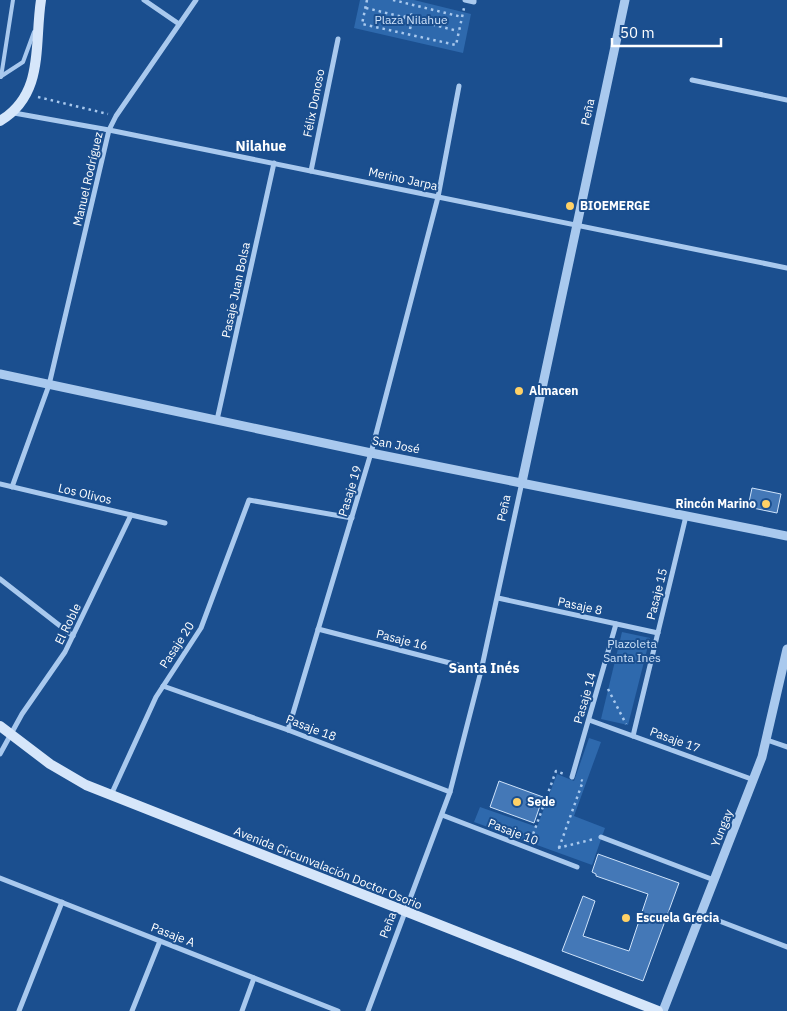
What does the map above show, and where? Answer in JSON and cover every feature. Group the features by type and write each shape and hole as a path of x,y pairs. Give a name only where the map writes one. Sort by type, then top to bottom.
{"main road":[{"path":"0,121 14,113 27,94 38,49 41,0"},
{"name":"Avenida Circunvalación Doctor Osorio","path":"0,726 66,774 111,796 658,1011"}],"street":[{"path":"144,0 179,24"},
{"name":"Manuel Rodríguez","path":"12,487 49,384 110,130 116,116 196,0"},
{"path":"465,0 474,1"},
{"name":"Peña","path":"368,1011 450,792 481,671 626,0"},
{"name":"Félix Donoso","path":"311,171 338,39"},
{"path":"692,80 787,100"},
{"name":"Pasaje 19","path":"288,730 372,453 438,197 459,86"},
{"name":"Merino Jarpa","path":"14,113 110,130 787,268"},
{"name":"Pasaje Juan Bolsa","path":"218,420 274,163"},
{"name":"San José","path":"0,374 372,453 787,536"},
{"name":"Los Olivos","path":"0,484 165,523"},
{"name":"Pasaje 20","path":"111,796 156,697 192,642 207,614 249,500 352,518"},
{"name":"El Roble","path":"0,754 10,733 34,694 56,668 131,515"},
{"name":"Pasaje 15","path":"633,736 686,516"},
{"path":"0,579 73,636"},
{"name":"Pasaje 8","path":"498,598 658,633"},
{"name":"Pasaje 14","path":"572,777 616,624"},
{"name":"Pasaje 16","path":"318,629 481,671"},
{"name":"Yungay","path":"663,1011 754,780 767,740 787,649"},
{"name":"Pasaje 18","path":"163,686 288,730 450,792"},
{"name":"Pasaje 17","path":"589,720 754,780"},
{"path":"767,740 787,747"},
{"name":"Pasaje 10","path":"442,815 577,866"},
{"path":"601,837 715,880"},
{"name":"Pasaje A","path":"0,878 338,1011"},
{"path":"19,1011 62,902"},
{"path":"701,914 787,947"},
{"path":"132,1011 160,941"},
{"path":"242,1011 254,978"}],"lane":[{"path":"1,77 13,0"},
{"path":"1,77 23,62 29,50 39,13"}],"path":[{"path":"368,0 362,24 456,45 465,0"},
{"path":"393,0 462,17"},
{"path":"413,14 415,6"},
{"path":"366,8 403,17 413,14"},
{"path":"413,14 422,22 459,31"},
{"path":"403,17 411,25"},
{"path":"411,25 422,22"},
{"path":"409,34 411,25"},
{"path":"27,94 116,116"},
{"path":"601,676 633,736"},
{"path":"528,848 556,771 583,781 559,848"},
{"path":"542,853 601,837"}],"green space":[{"name":"Plaza Nilahue","path":"360,0 414,0 471,14 463,53 354,28"},
{"name":"Plazoleta Santa Ines","path":"622,632 650,638 628,725 601,719"},
{"path":"589,738 601,742 574,816 605,828 592,865 474,822 480,807 537,827 557,774 574,781"}],"building":[{"path":"752,488 781,494 777,513 748,507"},
{"name":"Sede","path":"499,781 543,797 534,823 490,807"},
{"path":"598,854 679,883 643,981 562,951 583,896 595,901 583,936 629,951 648,894 596,876 592,872"}],"place":[{"name":"BIOEMERGE","path":"570,206"},
{"name":"Almacen","path":"519,391"},
{"name":"Rincón Marino","path":"766,504"},
{"name":"Sede","path":"517,802"},
{"name":"Escuela Grecia","path":"626,918"}],"district":[{"name":"Nilahue","path":"261,146"},
{"name":"Santa Inés","path":"484,668"}]}
